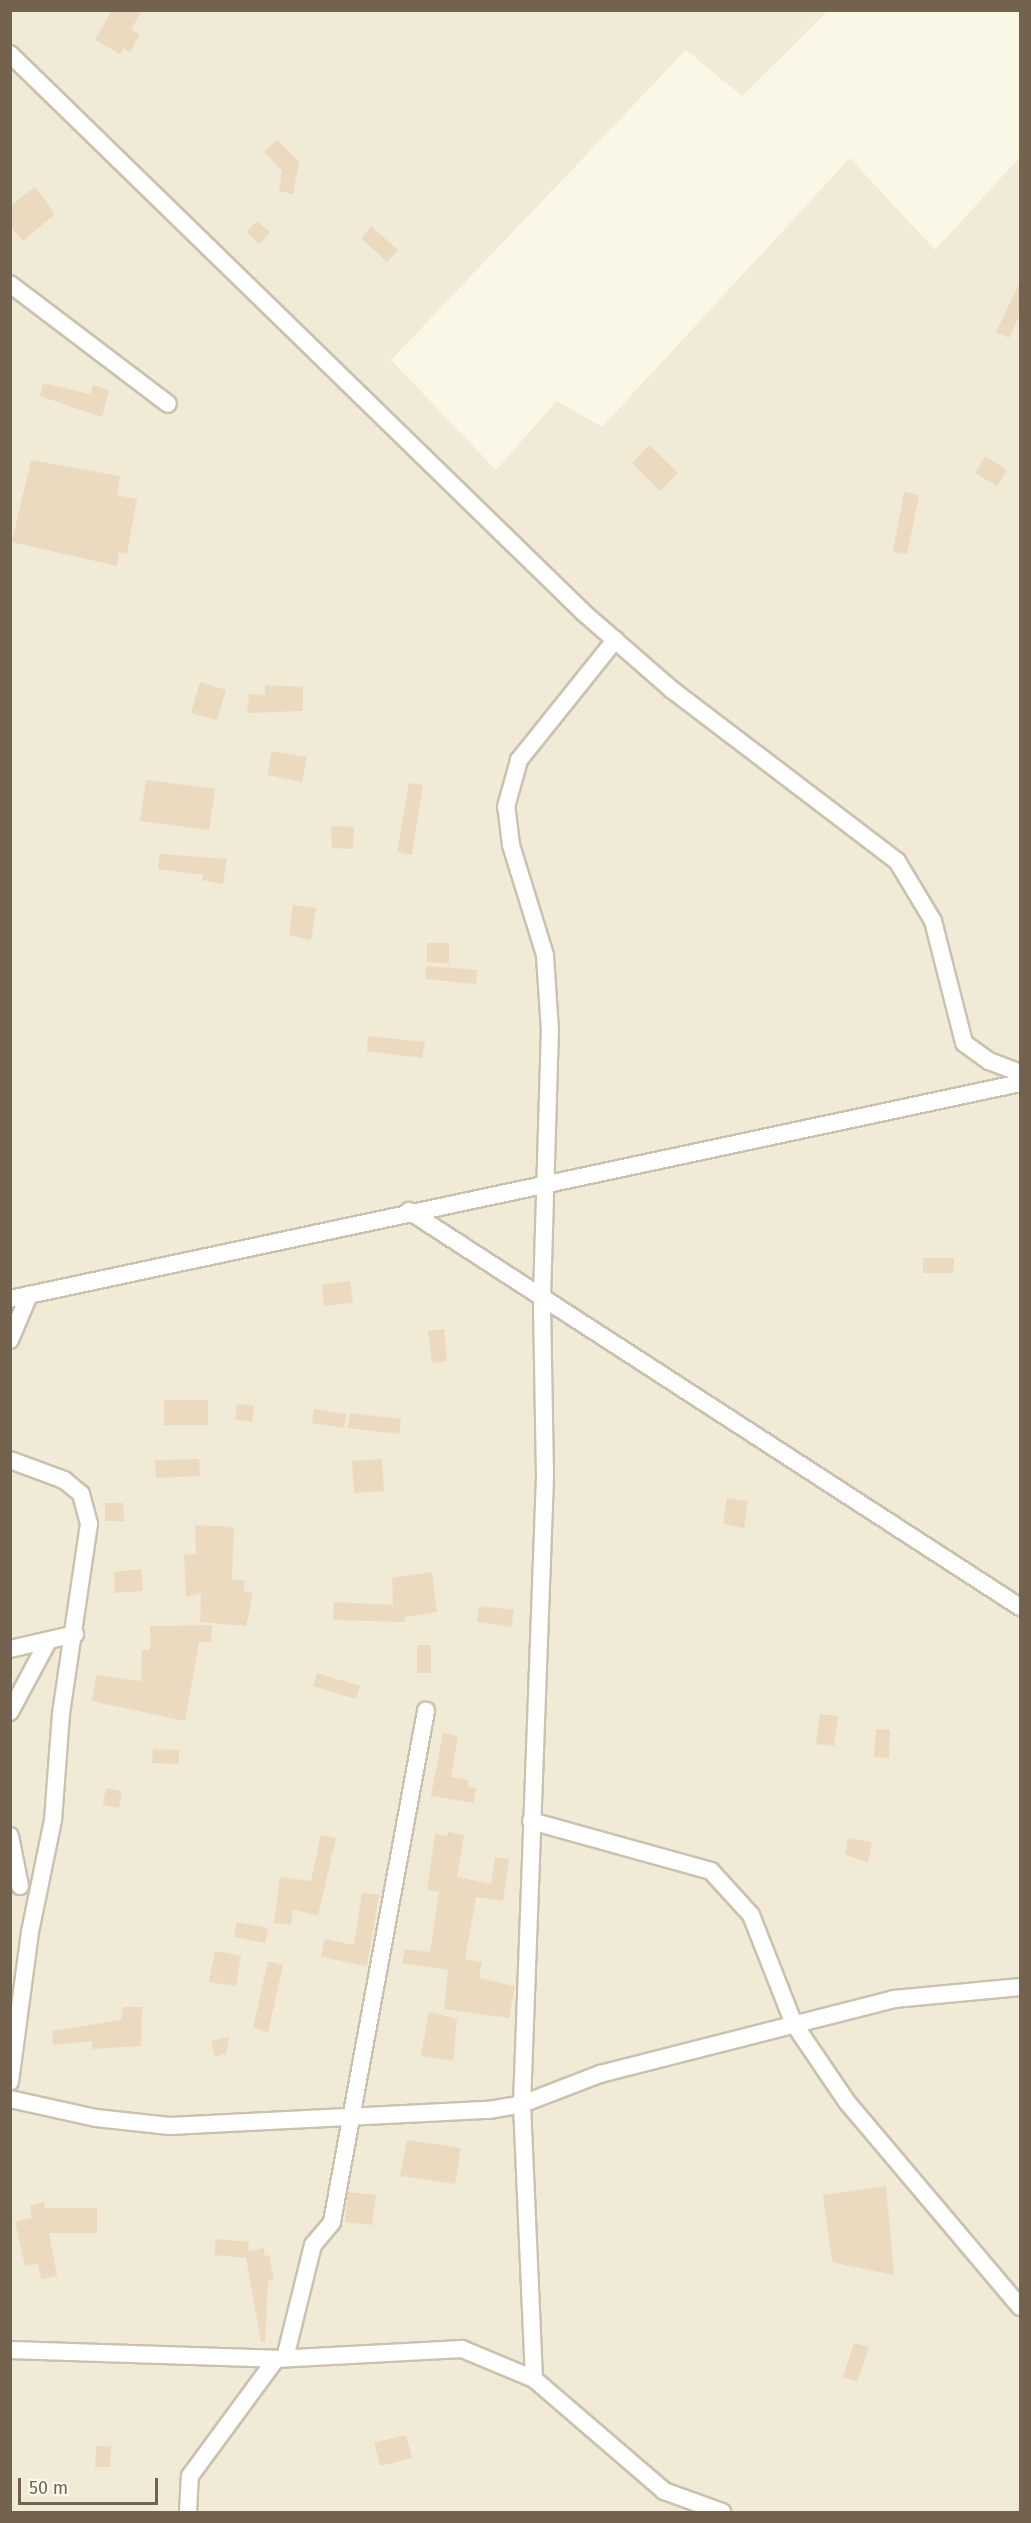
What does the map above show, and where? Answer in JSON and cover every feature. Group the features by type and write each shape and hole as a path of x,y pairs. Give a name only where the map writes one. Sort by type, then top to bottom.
{"street":[{"path":"10,54 615,640 671,689 897,861 933,921 964,1043 989,1061 1020,1073"},
{"path":"10,284 168,404"},
{"path":"534,2379 522,2104 545,1476 542,1297 550,1031 545,955 511,845 506,807 519,760 615,640"},
{"path":"10,1299 408,1211 1020,1083"},
{"path":"408,1211 1020,1607"},
{"path":"10,1340 29,1295"},
{"path":"10,1460 64,1480 81,1494 89,1524 75,1634 61,1714 53,1820 41,1879 10,2082"},
{"path":"10,1649 75,1634"},
{"path":"10,1712 48,1641"},
{"path":"188,2512 190,2475 281,2358 313,2245 332,2222 426,1711"},
{"path":"531,1821 711,1871 751,1915 794,2024 847,2102 1020,2307"},
{"path":"10,1836 15,1888 41,1879"},
{"path":"10,2099 96,2118 170,2126 350,2119 522,2104 600,2074 894,1999 1020,1987"},
{"path":"10,2349 281,2358 462,2349 534,2379 664,2491 722,2512"}],"shaded area":[{"path":"11,11 828,11 742,96 686,50 391,360 496,470 557,401 602,427 850,158 935,250 1020,157 1020,2512 11,2512"}],"building":[{"path":"112,10 142,10 131,30 140,34 130,52 124,48 120,54 95,40"},
{"path":"277,139 299,162 293,194 279,191 282,171 264,152"},
{"path":"35,187 55,214 23,241 10,226 10,206"},
{"path":"257,221 270,232 259,244 246,232"},
{"path":"371,226 398,250 387,262 361,238"},
{"path":"1020,282 1020,314 1009,338 996,332"},
{"path":"43,383 90,394 93,385 109,390 102,417 40,396"},
{"path":"649,445 678,473 660,491 632,463"},
{"path":"985,456 1007,470 997,486 975,473"},
{"path":"31,460 120,476 117,495 137,499 127,554 119,552 117,566 12,542"},
{"path":"904,492 919,495 907,554 893,552"},
{"path":"200,682 226,690 217,720 191,713"},
{"path":"265,685 303,687 303,711 247,713 249,694 265,695"},
{"path":"272,751 307,757 302,782 267,775"},
{"path":"146,780 215,789 209,830 140,821"},
{"path":"409,783 423,785 412,855 397,852"},
{"path":"331,826 354,827 353,849 332,848"},
{"path":"160,854 227,859 223,884 202,880 203,875 158,869"},
{"path":"293,905 316,908 311,940 289,935"},
{"path":"427,943 449,943 449,963 427,962"},
{"path":"426,966 477,970 476,984 425,979"},
{"path":"368,1036 425,1042 422,1058 367,1051"},
{"path":"923,1258 954,1258 954,1273 923,1273"},
{"path":"350,1281 353,1303 324,1306 322,1285"},
{"path":"444,1329 447,1361 432,1363 428,1331"},
{"path":"164,1400 208,1400 208,1425 164,1425"},
{"path":"237,1404 254,1406 252,1422 235,1419"},
{"path":"314,1409 346,1414 344,1428 312,1423"},
{"path":"350,1413 401,1419 399,1434 348,1428"},
{"path":"199,1459 200,1476 156,1478 155,1460"},
{"path":"382,1459 384,1491 354,1493 352,1461"},
{"path":"727,1498 748,1501 744,1528 723,1524"},
{"path":"105,1503 123,1503 124,1521 105,1521"},
{"path":"195,1525 234,1527 232,1579 245,1581 243,1591 253,1593 246,1626 200,1622 201,1593 186,1597 184,1555 196,1554"},
{"path":"141,1569 143,1591 115,1593 114,1572"},
{"path":"432,1572 437,1612 405,1617 405,1622 333,1620 334,1602 393,1605 392,1578"},
{"path":"479,1606 514,1610 511,1627 477,1622"},
{"path":"212,1625 211,1642 199,1642 185,1721 92,1701 96,1675 141,1681 142,1650 150,1650 150,1626"},
{"path":"417,1645 431,1645 431,1673 417,1673"},
{"path":"317,1673 360,1686 356,1699 313,1686"},
{"path":"820,1714 838,1716 834,1746 816,1744"},
{"path":"876,1729 890,1730 889,1758 874,1757"},
{"path":"443,1733 458,1736 451,1777 469,1780 468,1787 476,1788 474,1803 431,1796"},
{"path":"153,1749 179,1750 179,1764 152,1763"},
{"path":"106,1788 122,1791 119,1808 103,1805"},
{"path":"448,1832 464,1835 457,1877 491,1884 495,1857 509,1859 503,1901 476,1897 465,1959 482,1962 479,1978 515,1986 509,2018 444,2009 448,1970 402,1963 405,1949 430,1952 439,1892 427,1890 435,1834 447,1836"},
{"path":"321,1835 336,1838 318,1915 293,1910 291,1925 274,1923 280,1877 311,1881"},
{"path":"848,1838 872,1842 868,1863 845,1854"},
{"path":"362,1893 379,1895 367,1966 321,1957 325,1939 354,1945"},
{"path":"237,1922 268,1928 265,1943 234,1937"},
{"path":"215,1951 241,1956 236,1986 209,1982"},
{"path":"268,1961 283,1965 268,2032 253,2028"},
{"path":"123,2007 142,2007 141,2046 92,2049 92,2041 53,2045 52,2031 121,2020"},
{"path":"429,2012 457,2019 453,2061 421,2056"},
{"path":"229,2037 226,2054 215,2057 211,2041"},
{"path":"407,2140 461,2148 455,2184 400,2176"},
{"path":"886,2186 894,2275 832,2262 823,2195"},
{"path":"348,2192 376,2195 372,2225 345,2222"},
{"path":"44,2202 45,2208 97,2208 97,2233 49,2233 57,2276 41,2279 38,2264 25,2266 15,2222 32,2218 30,2206"},
{"path":"216,2239 249,2242 248,2251 264,2248 265,2256 269,2255 274,2279 268,2281 265,2342 261,2342 246,2258 214,2255"},
{"path":"854,2343 869,2347 857,2382 843,2377"},
{"path":"406,2435 412,2458 380,2466 374,2443"},
{"path":"96,2446 111,2446 110,2467 95,2467"}]}
